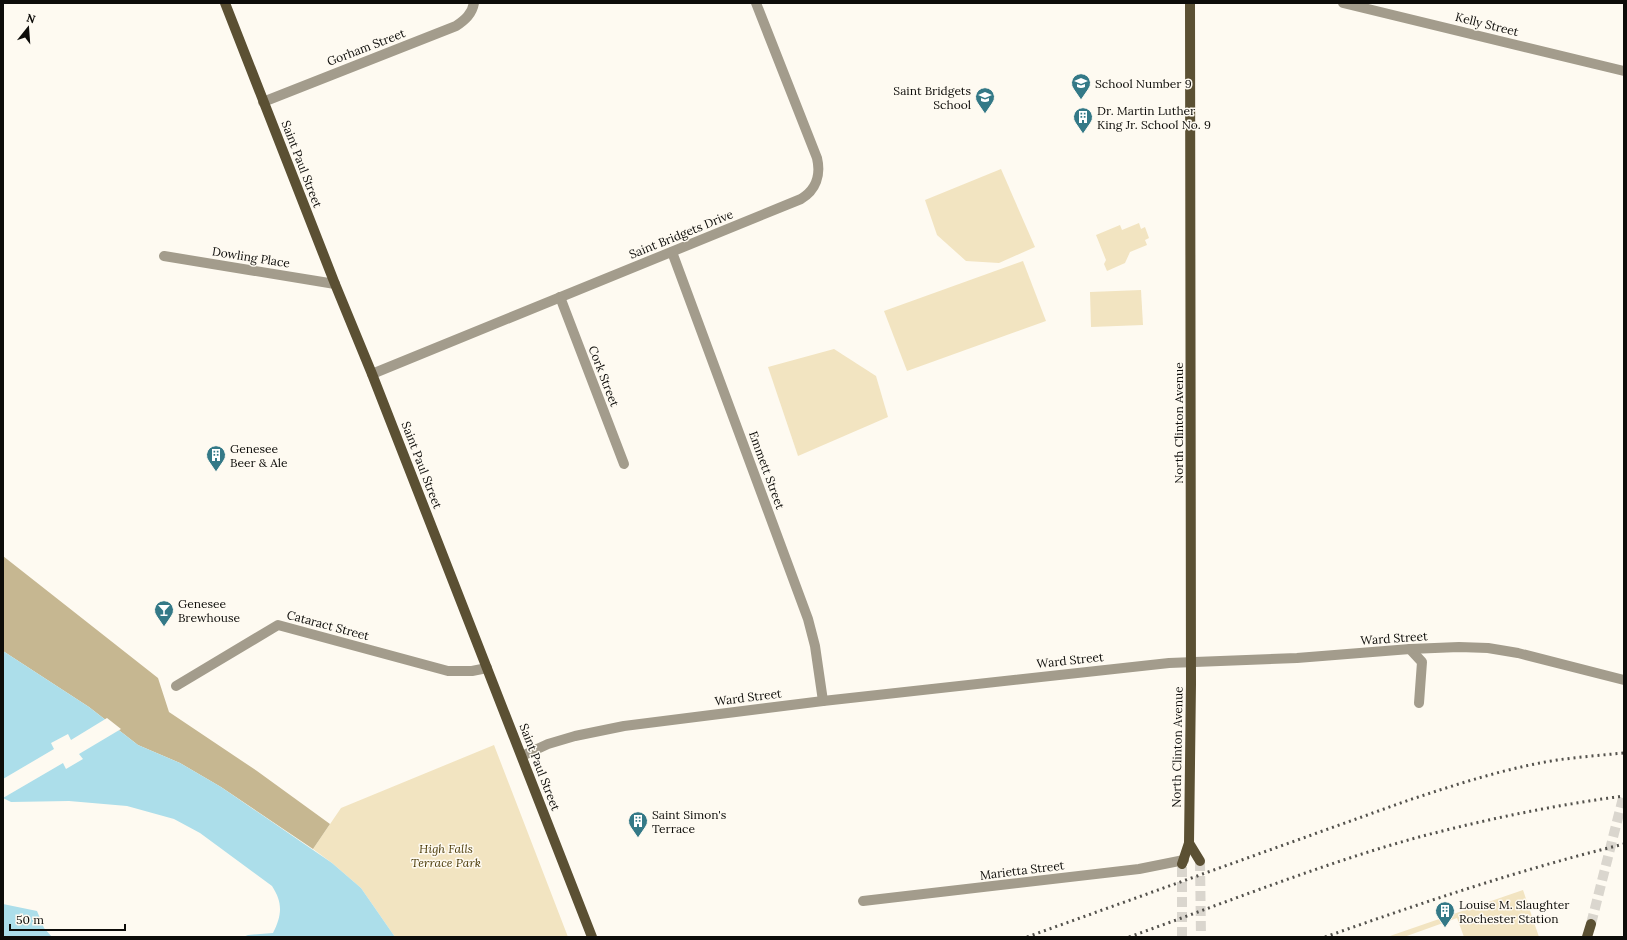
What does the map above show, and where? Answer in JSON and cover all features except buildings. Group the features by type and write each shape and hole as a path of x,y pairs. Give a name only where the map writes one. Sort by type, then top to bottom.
{"main road":[{"name":"Saint Paul Street","path":"225,3 592,937"},
{"name":"North Clinton Avenue","path":"1183,862 1189,844 1191,661 1190,3"},
{"path":"1189,844 1200,861"},
{"path":"1587,937 1590,924"}],"street":[{"name":"Saint Bridgets Drive","path":"372,374 801,199 813,189 819,174 817,158 756,3"},
{"name":"Kelly Street","path":"1343,3 1624,71"},
{"name":"Gorham Street","path":"263,102 456,26 467,18 473,6"},
{"name":"Emmett Street","path":"672,252 808,618 815,646 823,701"},
{"name":"Dowling Place","path":"164,256 335,284"},
{"name":"Cork Street","path":"560,297 624,464"},
{"name":"Cataract Street","path":"176,686 278,625 448,671 472,671 487,668"},
{"name":"Ward Street","path":"522,756 554,742 606,729 993,681 1191,661 1297,658 1410,649 1458,647 1488,648 1518,653 1624,680"},
{"path":"1410,649 1422,662 1419,703"},
{"name":"Marietta Street","path":"863,902 1139,869 1183,862"}],"green space":[{"path":"1001,169 1035,247 999,263 966,261 937,235 925,200"},
{"path":"1139,223 1141,229 1145,227 1149,238 1145,240 1147,245 1130,252 1125,263 1107,271 1104,264 1106,260 1096,235 1120,225 1122,230"},
{"path":"1023,261 1046,321 907,371 884,311"},
{"path":"1141,290 1143,325 1091,327 1090,292"},
{"path":"834,349 876,376 888,417 798,456 768,367"},
{"name":"High Falls Terrace Park","path":"494,745 568,937 395,937 361,888 313,849 341,808"},
{"path":"1523,890 1539,937 1464,937 1457,918 1404,937 1387,937"}],"shaded area":[{"path":"3,556 158,678 169,712 257,771 330,824 313,849 221,787 180,763 138,745 89,707 3,651"}],"water":[{"path":"3,651 89,707 138,745 180,763 221,787 332,863 361,888 395,937 243,937 248,935 273,933 280,915 280,904 276,892 272,886 200,833 174,819 127,806 69,801 11,802 3,798"},
{"path":"3,904 37,911 44,928 52,937 3,937"}],"pier":[{"path":"107,718 121,729 79,754 83,759 66,769 63,763 3,798 3,779 54,749 51,743 68,734 71,740"}],"tunnel":[{"path":"1591,924 1624,794"},
{"path":"1200,861 1201,937"},
{"path":"1182,864 1182,937"}],"railway":[{"path":"1027,937 1409,800 1464,782 1538,763 1624,753"},
{"path":"1129,937 1346,859 1419,837 1521,813 1624,796"},
{"path":"1325,937 1473,887 1548,864 1624,844"}],"place":[{"name":"School Number 9","path":"1081,100"},
{"name":"Saint Bridgets School","path":"985,114"},
{"name":"Dr. Martin Luther King Jr. School No. 9","path":"1083,134"},
{"name":"Genesee Beer & Ale","path":"216,472"},
{"name":"Genesee Brewhouse","path":"164,627"},
{"name":"Saint Simon's Terrace","path":"638,838"},
{"name":"Louise M. Slaughter Rochester Station","path":"1445,928"}]}
